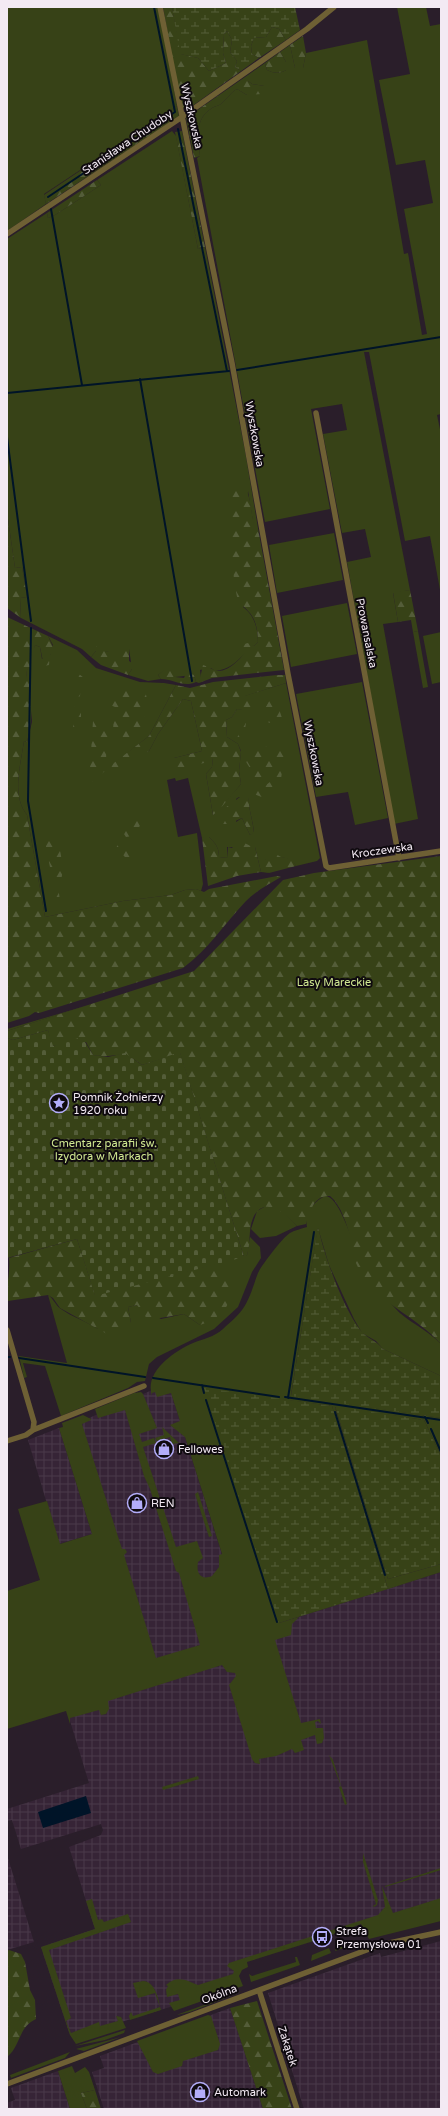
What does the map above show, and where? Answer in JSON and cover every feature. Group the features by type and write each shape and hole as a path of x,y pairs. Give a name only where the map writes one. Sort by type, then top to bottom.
{"street":[{"name":"Wyszkowska","path":"160,7 232,363 288,674 326,866"},
{"name":"Stanisława Chudoby","path":"7,234 182,117 306,29 334,7"},
{"name":"Prowansalska","path":"316,413 399,858"},
{"name":"Kroczewska","path":"326,866 329,868 441,851"},
{"path":"7,1330 34,1422 33,1430"},
{"path":"7,1441 26,1435 33,1430 144,1386"},
{"name":"Okólna","path":"7,2084 380,1945 441,1932"},
{"name":"Zakątek","path":"259,1990 297,2109"}],"shaded area":[{"path":"168,1383 231,1583 202,1647 155,1663 80,1422"},
{"path":"59,1428 92,1534 59,1544 28,1440"},
{"path":"441,1572 441,1911 362,1923 235,1963 238,1986 102,2028 85,2029 70,2035 41,1947 95,1929 69,1847 101,1835 103,1830 101,1824 21,1849 12,1820 7,1821 7,1809 89,1783 67,1711 264,1628"},
{"path":"7,1855 34,1942 7,1950"},
{"path":"441,1941 441,2109 304,2109 268,1993 380,1953 381,1957"},
{"path":"230,2008 263,2109 104,2109 92,2072 104,2068 100,2056"},
{"path":"58,2071 70,2109 7,2109 7,2103 15,2100 11,2088"}],"green space":[{"path":"7,7 159,7 177,106 44,194 46,204 7,231"},
{"path":"163,7 172,7 181,54 198,58 209,71 226,63 223,53 224,34 227,31 232,40 230,52 237,61 235,67 241,71 188,109 183,108 181,105"},
{"path":"172,7 295,7 300,30 286,40 279,29 272,27 266,37 254,38 251,46 252,54 259,58 241,71 235,67 237,61 230,52 232,40 227,31 224,34 223,53 226,63 209,71 198,58 180,54"},
{"path":"397,7 426,7 430,26 441,24 441,414 437,415 441,434 441,595 430,536 405,541 369,352 364,352 410,590 393,593 398,622 383,624 418,819 394,824 347,562 371,557 365,529 342,533 323,434 347,430 342,404 311,409 330,509 265,522 197,158 200,156 198,129 206,112 221,104 232,92 237,89 247,95 264,86 252,84 248,81 248,75 265,63 267,70 272,72 279,73 286,70 286,62 280,52 290,45 295,68 303,68 306,53 367,40 404,254 408,253 422,335 427,334 404,209 433,203 425,160 396,165 379,80 410,74"},
{"path":"272,27 279,29 286,40 259,58 252,54 251,46 254,38 266,37"},
{"path":"303,36 306,53 303,68 298,71 295,68 290,45"},
{"path":"280,52 286,62 286,70 276,73 267,70 265,63"},
{"path":"248,75 248,81 252,84 264,86 266,89 262,94 247,95 237,89 232,92 221,104 206,112 198,129 200,156 194,158 186,118"},
{"path":"177,106 179,116 46,204 44,195"},
{"path":"172,131 176,136 198,249 205,247 245,451 259,534 254,528 248,491 243,607 247,610 255,622 258,642 254,646 241,645 243,651 246,652 236,662 224,669 215,671 211,668 200,670 201,678 199,683 196,682 194,675 175,677 165,670 158,675 161,679 148,681 128,675 132,669 129,649 105,652 96,651 91,657 82,649 21,618 20,598 27,597 22,567 15,568 7,512 7,239 47,213 48,218 55,215 101,185 97,180"},
{"path":"182,131 205,247 198,249 175,132"},
{"path":"97,180 101,185 48,218 47,213"},
{"path":"242,486 249,496 254,522 259,534 284,670 212,678 199,683 203,665 218,671 227,669 236,663 245,652 238,652 235,649 236,646 248,643 254,646 258,642 255,621 251,614 238,600 232,564 230,504 234,492"},
{"path":"7,512 15,568 22,567 27,597 20,598 21,618 7,608"},
{"path":"334,533 343,580 277,593 269,545"},
{"path":"410,590 418,631 413,632 411,620 398,622 393,592"},
{"path":"347,603 357,654 291,667 282,616"},
{"path":"7,617 48,636 54,649 50,655 49,665 44,666 40,647 35,645 32,665 27,670 27,678 32,693 32,715 27,742 24,741 18,779 19,799 27,815 45,917 123,901 171,895 185,890 196,889 204,892 209,889 277,876 281,877 250,897 208,945 183,968 39,1013 35,1012 29,1016 7,1023"},
{"path":"418,631 428,687 423,688 413,632"},
{"path":"441,632 441,682 432,684 423,636"},
{"path":"48,636 77,650 96,668 140,682 176,685 149,736 110,767 149,751 158,734 183,699 191,701 202,751 174,758 213,758 212,767 206,774 213,815 241,784 239,771 241,751 238,744 227,737 226,720 232,717 237,709 248,710 244,696 286,683 320,858 317,861 296,866 287,858 265,860 265,870 269,873 261,872 255,847 227,847 228,858 219,857 217,846 214,842 209,837 202,838 188,778 176,781 175,778 167,780 178,837 197,833 203,884 201,891 196,889 185,890 171,895 123,901 45,917 27,815 19,799 18,779 24,741 27,742 32,722 32,702 26,682 27,670 35,645 40,647 42,659 50,655 53,645","holes":["239,797 249,797 249,806 254,832 250,835 242,818 236,822 236,799"]},
{"path":"100,643 104,646 105,652 125,647 129,649 129,661 132,663 132,669 128,675 101,665 91,657 96,651 96,646"},
{"path":"169,666 173,669 173,674 175,677 184,678 186,673 194,675 196,682 192,684 183,684 161,679 158,675"},
{"path":"79,674 84,678 81,683 80,696 76,699 76,676"},
{"path":"285,675 286,683 245,696 253,707 248,711 237,709 232,717 226,720 227,737 238,744 241,752 239,771 241,784 213,815 206,774 212,767 213,758 210,758 204,763 174,770 170,766 174,758 202,751 191,701 183,699 158,734 149,751 119,770 110,767 89,784 93,721 95,718 104,718 105,725 111,727 110,736 107,740 106,760 110,761 110,766 149,736 176,685 190,688 213,682"},
{"path":"362,682 388,818 355,825 348,792 316,797 296,694"},
{"path":"139,687 144,689 147,699 143,727 132,737 123,738 120,732 114,734 115,707 108,704 108,695 115,694 123,688 133,693"},
{"path":"272,696 275,697 282,718 279,721 270,723 265,721 263,712"},
{"path":"78,701 81,709 81,718 78,720 77,728 73,729 75,704"},
{"path":"242,723 246,723 245,729 248,736 245,742 237,738 239,734 238,726"},
{"path":"275,744 279,744 284,756 280,787 276,795 264,798 249,792 252,786 261,787 268,784 277,772"},
{"path":"262,746 267,747 271,753 274,764 270,773 258,786 254,785 249,777 251,770 245,760 252,753 260,750"},
{"path":"244,794 249,797 249,806 253,824 254,833 250,835 242,818 229,824 221,824 216,819 225,808"},
{"path":"138,817 142,822 138,829 133,830 132,836 126,837 124,834 124,822"},
{"path":"49,831 54,834 55,843 59,844 62,860 62,877 58,886 60,901 58,903 54,903 52,900 55,884 51,878 51,870 47,853 46,840"},
{"path":"205,836 209,837 215,844 218,849 219,857 228,858 228,847 232,848 237,841 255,847 261,872 237,876 208,886 202,838"},
{"path":"119,843 129,845 133,848 139,857 137,861 125,857 116,848"},
{"path":"274,853 281,857 292,859 296,866 269,873 265,871 265,860"},
{"name":"Lasy Mareckie","path":"441,856 441,1344 430,1333 383,1298 364,1277 356,1263 348,1228 343,1216 330,1196 325,1196 316,1201 311,1209 306,1224 297,1226 287,1216 275,1208 263,1207 258,1211 251,1223 247,1255 244,1257 180,1053 142,1065 128,1056 93,1055 86,1042 52,1046 48,1030 13,1040 7,1038 7,1031 194,971 283,880 314,873"},
{"path":"89,1005 7,1031 7,1029"},
{"name":"Cmentarz parafii św. Izydora w Markach","path":"48,1030 53,1046 82,1037 93,1055 108,1057 125,1053 142,1065 180,1052 244,1257 95,1296 77,1239 7,1258 7,1038 13,1040"},
{"path":"325,1196 335,1202 357,1248 390,1302 400,1313 441,1344 441,1376 383,1349 376,1341 362,1333 329,1265 318,1228 291,1395 441,1418 441,1456 424,1420 335,1407 388,1579 441,1564 441,1572 388,1589 332,1406 279,1399 279,1623 299,1617 292,1624 291,1635 275,1640 301,1723 320,1719 321,1724 318,1721 315,1722 316,1728 323,1728 324,1738 322,1743 317,1744 315,1735 301,1740 304,1750 295,1753 292,1749 276,1756 259,1759 260,1764 255,1763 252,1759 229,1685 236,1676 235,1673 227,1672 222,1665 108,1701 109,1709 106,1714 101,1715 99,1710 70,1718 70,1724 66,1711 7,1729 7,1591 40,1580 18,1509 47,1501 60,1544 92,1534 59,1428 63,1427 62,1423 83,1415 91,1419 82,1424 122,1549 125,1549 127,1552 124,1555 156,1658 200,1645 179,1573 176,1571 150,1489 144,1476 125,1410 98,1418 95,1409 134,1393 141,1392 143,1394 157,1428 139,1434 142,1442 154,1438 156,1443 143,1447 176,1547 197,1541 203,1558 198,1562 198,1572 204,1577 212,1576 219,1567 219,1555 222,1554 185,1437 170,1425 180,1421 171,1393 157,1397 155,1392 152,1393 152,1396 151,1387 152,1379 156,1371 169,1357 193,1343 216,1334 238,1315 247,1301 260,1269 268,1258 290,1233 307,1227 306,1222 308,1213 317,1201"},
{"path":"266,1206 271,1206 287,1215 297,1226 276,1236 260,1238 251,1229 257,1211"},
{"path":"318,1226 324,1251 341,1296 355,1323 362,1332 383,1349 441,1376 441,1418 291,1396"},
{"path":"250,1237 260,1247 261,1258 252,1272 238,1307 214,1329 157,1357 149,1364 145,1381 137,1382 128,1388 61,1416 45,1366 23,1363 27,1377 24,1378 19,1356 67,1363 48,1295 61,1309 98,1329 131,1323 128,1307 137,1305 161,1319 184,1314 200,1325 222,1268 200,1268 247,1255"},
{"path":"77,1239 95,1295 200,1268 222,1268 231,1277 231,1294 229,1301 222,1313 200,1325 184,1314 148,1320 137,1305 128,1307 131,1323 130,1327 121,1333 107,1334 60,1308 53,1298 48,1295 8,1301 7,1290 9,1258"},
{"path":"204,1388 332,1406 388,1589 279,1623"},
{"path":"335,1406 424,1420 441,1456 441,1564 388,1579"},
{"path":"162,1427 179,1443 172,1444 170,1437 157,1441 155,1438 164,1435"},
{"path":"198,1492 212,1536 209,1537 195,1494"},
{"path":"329,1755 333,1760 347,1804 345,1805 339,1787 341,1786"},
{"path":"198,1776 199,1779 163,1790 162,1787"},
{"path":"363,1853 378,1900 377,1905 374,1907 373,1906 376,1904 363,1862"},
{"path":"441,1868 441,1870 385,1887 385,1886"},
{"path":"382,1886 393,1913 441,1898 441,1921 369,1939 361,1924 326,1937 321,1936 320,1939 247,1962 248,1967 242,1970 239,1976 243,1986 209,1996 205,2000 174,2011 169,2003 180,2000 178,1994 167,1997 166,1990 168,1986 166,1985 174,1980 182,1979 198,1985 233,1974 234,1971 227,1966 229,1963 378,1915 385,1907"},
{"path":"92,1899 98,1920 102,1919 104,1922 128,1914 131,1922 49,1950 71,2018 66,2021 71,2033 99,2022 100,2026 118,2021 116,2016 121,2017 126,2028 76,2044 70,2035 41,1947 95,1929 86,1901"},
{"path":"352,1940 358,1943 335,1951 337,1945"},
{"path":"329,1948 331,1953 311,1961 312,1955"},
{"path":"9,1950 21,1954 25,1962 30,1990 35,2000 36,2019 30,2022 26,2027 12,2053 7,2057 7,1951"},
{"path":"295,1957 297,1957 300,1965 251,1982 249,1974 252,1976 296,1962"},
{"path":"143,1981 151,1984 154,1988 161,2010 130,2020 129,2016 131,2012 133,2016 160,2007 155,1993 138,1998 133,1983"},
{"path":"243,1991 190,2012 177,2015 179,2014"},
{"path":"257,2001 292,2109 263,2109 230,2008"},
{"path":"208,2015 211,2016 220,2044 218,2050 183,2061 182,2066 158,2074 153,2072 137,2041"},
{"path":"125,2030 124,2033 105,2040 75,2046"},
{"path":"121,2037 84,2051 76,2049"},
{"path":"70,2052 65,2058 11,2078 10,2075"},
{"path":"72,2066 75,2073 85,2067 89,2072 95,2090 81,2093 87,2109 70,2109 58,2071"},
{"path":"95,2090 101,2109 87,2109 81,2093"}],"water":[{"path":"86,1796 91,1813 43,1828 38,1812"}],"waterway":[{"path":"48,197 175,112 154,7"},
{"path":"178,129 227,371"},
{"path":"51,209 82,385"},
{"path":"237,370 441,337"},
{"path":"7,393 229,371"},
{"path":"140,379 192,681"},
{"path":"7,437 31,621"},
{"path":"31,628 28,801 46,911"},
{"path":"288,1398 314,1232"},
{"path":"19,1358 145,1377"},
{"path":"153,1378 279,1397"},
{"path":"202,1385 204,1393"},
{"path":"285,1397 441,1420"},
{"path":"206,1400 277,1622"},
{"path":"335,1412 385,1575"},
{"path":"425,1417 428,1423"},
{"path":"431,1429 441,1452"}],"place":[{"name":"Pomnik Żołnierzy 1920 roku","path":"59,1103"},
{"name":"Fellowes","path":"164,1449"},
{"name":"REN","path":"137,1503"},
{"name":"Strefa Przemysłowa 01","path":"322,1937"},
{"name":"Automark","path":"200,2092"}]}
